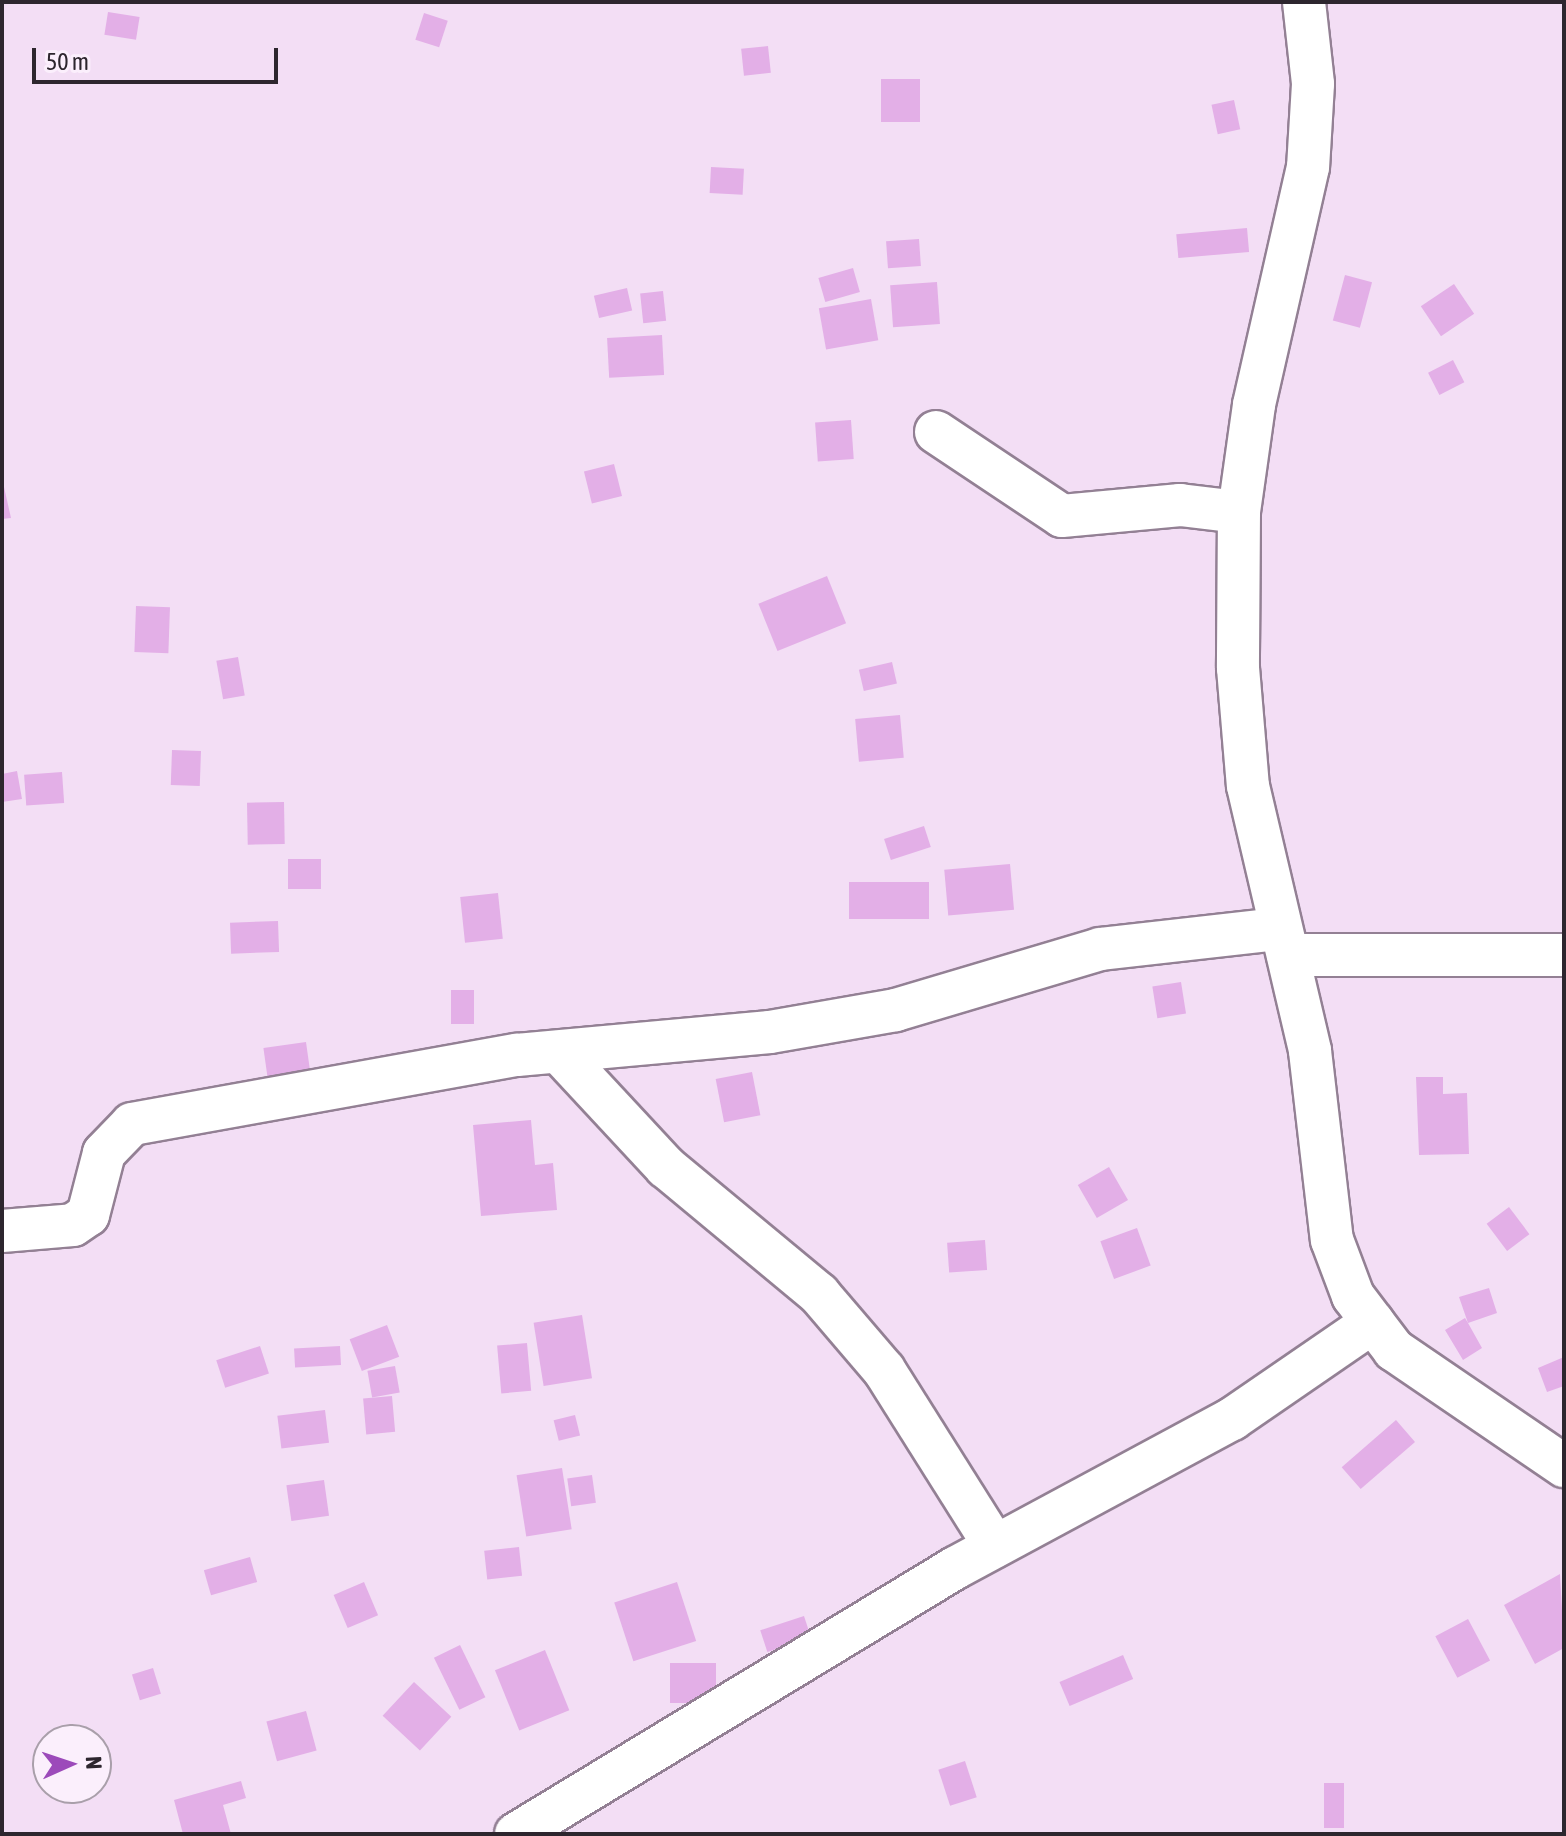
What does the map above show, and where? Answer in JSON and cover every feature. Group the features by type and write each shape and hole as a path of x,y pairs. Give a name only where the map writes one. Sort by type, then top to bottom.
{"street":[{"path":"1304,2 1313,84 1308,167 1254,405 1239,512 1238,668 1248,786 1310,1051 1332,1240 1353,1296 1394,1350 1564,1466"},
{"path":"936,432 1062,516 1089,519 1168,505 1239,512"},
{"path":"2,1231 45,1231 88,1215 104,1153 132,1124 559,1052 786,1029 921,1003 1100,949 1283,942 1564,955"},
{"path":"559,1052 666,1167 819,1294 884,1370 995,1546"},
{"path":"516,1834 695,1720 995,1546 1232,1419 1373,1322"}],"building":[{"path":"108,12 140,17 136,40 104,35"},
{"path":"424,13 448,21 439,47 415,40"},
{"path":"768,46 771,73 744,76 741,49"},
{"path":"881,79 920,79 920,122 881,122"},
{"path":"1234,100 1240,129 1218,134 1212,105"},
{"path":"711,167 744,169 743,195 710,193"},
{"path":"1247,228 1249,252 1178,258 1176,234"},
{"path":"919,239 921,266 888,268 886,241"},
{"path":"853,268 860,292 825,302 818,278"},
{"path":"1345,275 1372,282 1360,328 1333,320"},
{"path":"937,282 940,324 893,327 890,285"},
{"path":"1454,284 1474,314 1441,336 1421,306"},
{"path":"627,288 632,310 599,318 594,296"},
{"path":"663,291 666,321 643,323 640,293"},
{"path":"871,299 878,340 826,350 819,308"},
{"path":"662,335 664,375 609,378 607,338"},
{"path":"1453,360 1464,382 1439,395 1428,373"},
{"path":"851,420 854,459 818,461 815,423"},
{"path":"614,464 622,496 592,504 584,471"},
{"path":"2,478 11,518 2,519"},
{"path":"827,576 846,623 777,651 758,604"},
{"path":"136,606 170,607 168,653 134,652"},
{"path":"238,657 245,695 223,699 216,661"},
{"path":"892,662 897,683 864,691 859,670"},
{"path":"900,715 904,758 859,762 855,719"},
{"path":"172,750 201,751 200,786 171,785"},
{"path":"17,771 22,799 2,802 2,774"},
{"path":"62,772 64,803 26,806 24,775"},
{"path":"284,802 285,844 248,845 247,803"},
{"path":"924,826 931,847 891,860 884,839"},
{"path":"288,859 321,859 321,889 288,889"},
{"path":"1010,864 1014,910 948,916 944,870"},
{"path":"849,882 929,882 929,919 849,919"},
{"path":"498,893 503,939 465,943 460,897"},
{"path":"278,921 279,952 231,954 230,923"},
{"path":"1181,982 1186,1014 1157,1018 1152,987"},
{"path":"451,990 474,990 474,1024 451,1024"},
{"path":"306,1042 313,1090 270,1096 263,1048"},
{"path":"752,1072 760,1115 724,1122 716,1079"},
{"path":"1416,1077 1443,1077 1443,1094 1467,1093 1469,1154 1419,1155"},
{"path":"531,1120 535,1165 553,1163 557,1210 481,1216 473,1125"},
{"path":"1109,1167 1128,1200 1097,1218 1078,1185"},
{"path":"1509,1207 1529,1234 1507,1251 1487,1224"},
{"path":"1137,1228 1151,1266 1114,1279 1100,1241"},
{"path":"985,1240 987,1270 949,1273 947,1243"},
{"path":"1489,1288 1497,1313 1468,1323 1459,1297"},
{"path":"582,1315 592,1378 544,1386 534,1323"},
{"path":"1465,1318 1482,1348 1463,1360 1445,1330"},
{"path":"387,1325 399,1357 362,1371 350,1339"},
{"path":"527,1343 531,1391 501,1393 497,1346"},
{"path":"260,1346 269,1374 225,1388 216,1360"},
{"path":"340,1346 341,1365 295,1367 294,1348"},
{"path":"1564,1357 1564,1386 1547,1392 1538,1368"},
{"path":"395,1366 400,1393 372,1397 367,1371"},
{"path":"392,1396 395,1432 366,1434 363,1399"},
{"path":"325,1410 329,1443 281,1449 277,1416"},
{"path":"575,1415 580,1435 559,1441 554,1420"},
{"path":"1396,1420 1415,1442 1361,1489 1342,1467"},
{"path":"562,1468 572,1529 526,1536 517,1475"},
{"path":"592,1475 596,1503 571,1506 567,1478"},
{"path":"324,1480 329,1516 291,1521 286,1485"},
{"path":"519,1547 522,1576 487,1579 484,1551"},
{"path":"250,1557 257,1582 211,1595 204,1570"},
{"path":"1560,1574 1564,1648 1535,1664 1504,1605"},
{"path":"364,1582 378,1615 348,1628 334,1595"},
{"path":"677,1582 696,1641 633,1661 614,1602"},
{"path":"804,1616 811,1638 767,1652 760,1630"},
{"path":"1468,1619 1490,1660 1457,1678 1435,1636"},
{"path":"460,1645 485,1697 459,1710 434,1658"},
{"path":"545,1650 569,1710 519,1730 495,1670"},
{"path":"1123,1655 1133,1679 1070,1706 1059,1682"},
{"path":"670,1663 716,1663 716,1703 670,1703"},
{"path":"153,1668 161,1694 140,1700 132,1674"},
{"path":"414,1682 451,1717 420,1750 383,1716"},
{"path":"306,1711 317,1751 277,1761 266,1722"},
{"path":"965,1761 977,1797 950,1806 938,1770"},
{"path":"241,1781 246,1798 223,1805 231,1834 183,1834 174,1800"},
{"path":"1324,1783 1344,1783 1344,1828 1324,1828"}]}
